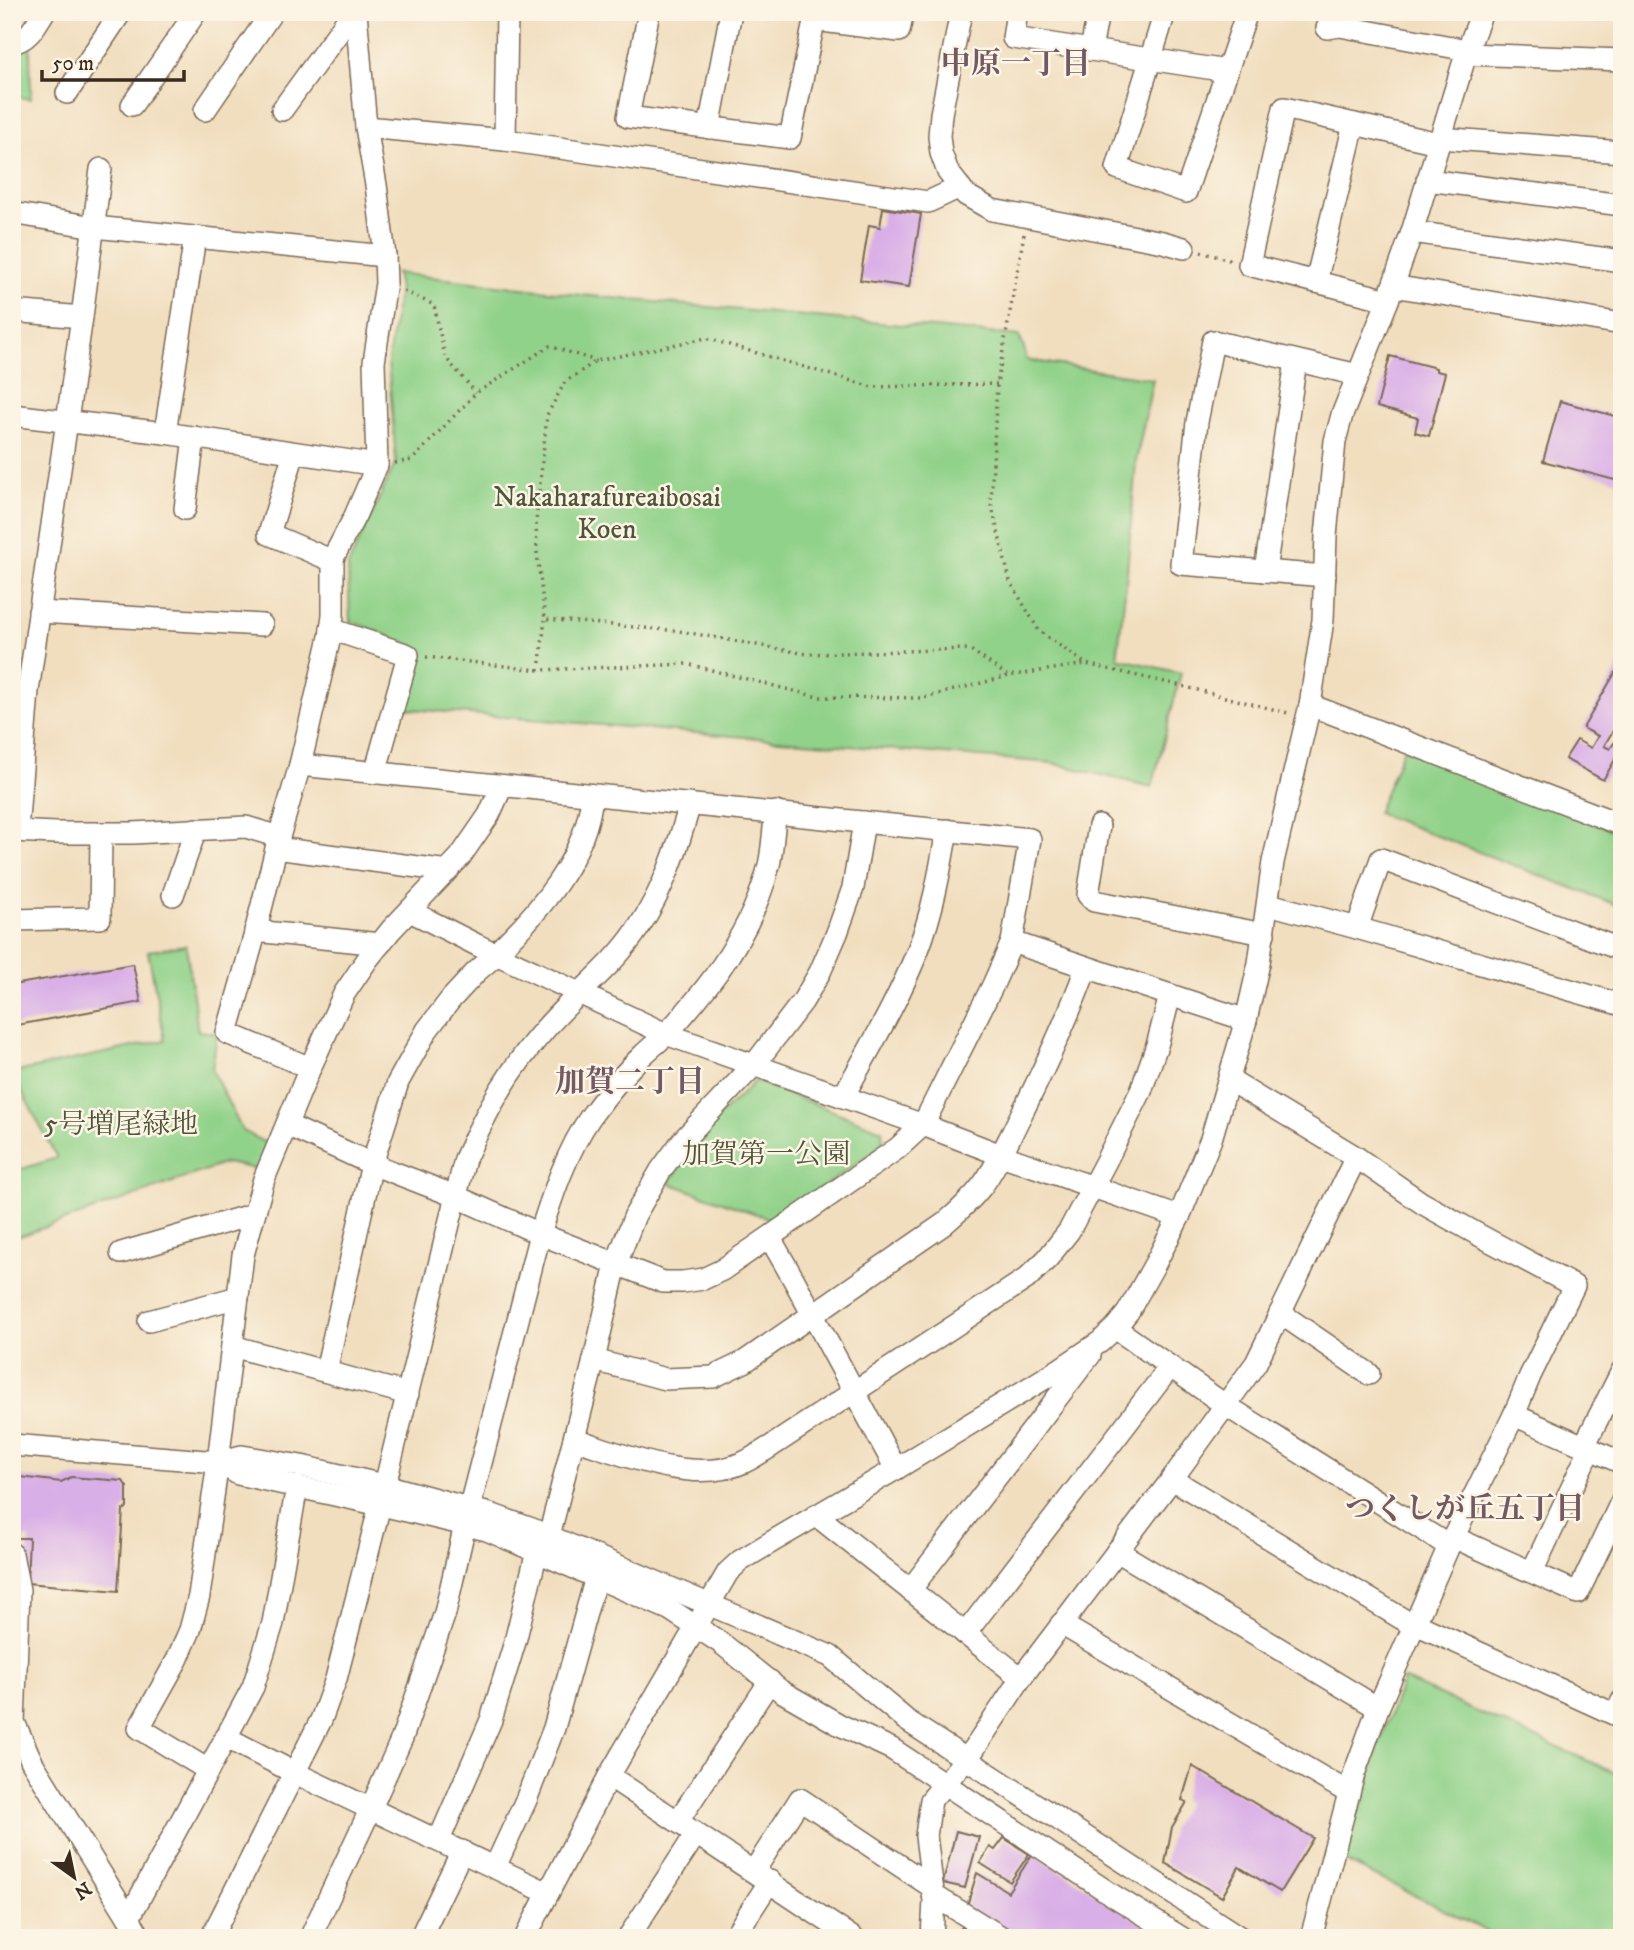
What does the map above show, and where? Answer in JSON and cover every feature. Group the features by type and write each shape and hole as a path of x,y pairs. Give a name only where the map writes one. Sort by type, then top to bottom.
{"street":[{"path":"12,43 27,37 44,12"},
{"path":"68,93 121,12"},
{"path":"132,106 196,12"},
{"path":"205,110 272,12"},
{"path":"282,110 354,12"},
{"path":"310,1068 227,1033 300,765 331,629 333,561 377,466 374,362 386,283 385,256 366,127 354,12"},
{"path":"506,140 507,12"},
{"path":"649,12 628,117 790,138 815,16 899,31 903,12"},
{"path":"709,128 731,12"},
{"path":"961,12 939,136 941,153 948,172 966,195 992,210 1184,248"},
{"path":"1017,12 1013,38 1227,71"},
{"path":"1091,50 1098,12"},
{"path":"1165,12 1117,168 1186,192 1247,12"},
{"path":"910,1590 1128,1312 1179,1217 1211,1139 1246,1020 1259,963 1276,851 1308,712 1323,620 1326,536 1335,441 1342,415 1412,232 1466,52 1482,12"},
{"path":"1327,28 1339,26 1466,52 1622,60"},
{"path":"1622,152 1439,141 1284,108 1249,265 1316,282 1622,324"},
{"path":"1316,282 1354,124"},
{"path":"366,127 506,140 928,202 960,187"},
{"path":"100,169 68,421 28,691 15,831 101,833 246,827 277,842 448,871"},
{"path":"1427,180 1622,205"},
{"path":"12,213 94,226 385,256"},
{"path":"1412,232 1615,260"},
{"path":"165,433 195,237"},
{"path":"12,311 82,317"},
{"path":"1325,576 1181,564 1197,422 1213,341 1358,375"},
{"path":"1265,571 1296,360"},
{"path":"12,415 194,437 377,466"},
{"path":"186,509 194,437"},
{"path":"294,453 269,534 333,561"},
{"path":"39,612 262,625"},
{"path":"331,629 408,655 375,773"},
{"path":"1308,712 1622,825"},
{"path":"287,1125 372,1164 663,1282 703,1279 722,1270 770,1238 898,1148 923,1125 1012,942 1030,839 300,765"},
{"path":"208,1770 139,1728 177,1660 190,1630 201,1583 243,1255 264,1179 344,994 380,944 460,857 489,815 502,786"},
{"path":"326,1371 372,1164 398,1082 427,1030 451,999 526,922 570,862 590,813 592,794"},
{"path":"211,1938 321,1720 336,1679 465,1159 483,1120 521,1058 579,993 599,976 639,928 659,893 678,847 690,804"},
{"path":"310,1938 402,1738 445,1613 467,1517 553,1192 570,1153 611,1089 666,1034 730,956 757,899 769,864 776,812"},
{"path":"439,1840 491,1720 574,1438 616,1264 635,1215 661,1170 683,1140 754,1065 803,1001 820,972 853,888 864,822"},
{"path":"1099,826 1088,895 1094,901 1264,934"},
{"path":"173,895 196,829"},
{"path":"843,1097 889,1013 918,948 939,876 947,830"},
{"path":"12,920 100,918 101,833"},
{"path":"1357,928 1381,859 1622,950"},
{"path":"1269,904 1622,1005"},
{"path":"410,911 666,1034 1179,1217"},
{"path":"255,931 380,944"},
{"path":"1012,942 1246,1020"},
{"path":"594,1360 664,1379 713,1377 744,1362 944,1224 982,1185 1001,1155 1052,1053 1086,968"},
{"path":"574,1438 665,1467 708,1471 740,1464 854,1393 1026,1279 1047,1259 1069,1231 1093,1186 1141,1091 1158,1042 1170,995"},
{"path":"1229,1080 1356,1157 1422,1203 1574,1286 1451,1541 1378,1708 1349,1793 1311,1938"},
{"path":"932,1938 933,1891 926,1836 931,1800 966,1758 1060,1624 1172,1479 1256,1363 1356,1157"},
{"path":"121,1253 254,1214"},
{"path":"770,1238 896,1469"},
{"path":"149,1321 238,1297"},
{"path":"1280,1313 1369,1374"},
{"path":"1108,1335 1170,1367 1225,1405 1451,1541 1578,1593 1622,1500"},
{"path":"525,1938 609,1776 728,1572 740,1561 1060,1369 1108,1335"},
{"path":"232,1346 408,1394"},
{"path":"965,1634 1170,1367"},
{"path":"1532,1572 1622,1371"},
{"path":"1514,1415 1622,1463"},
{"path":"12,1446 218,1462 242,1456 301,1466 383,1495 467,1517 709,1604 830,1656 906,1720 1241,1938"},
{"path":"218,1462 238,1474 297,1486 383,1495"},
{"path":"1172,1479 1415,1625 1616,1715 1622,1701"},
{"path":"129,1918 253,1687 273,1623 297,1486"},
{"path":"817,1515 1021,1678"},
{"path":"543,1543 596,1577 669,1609 781,1690 840,1725 892,1749 1182,1938"},
{"path":"1117,1551 1378,1708"},
{"path":"12,1554 19,1590 13,1722 32,1762 141,1938"},
{"path":"495,1867 526,1800 554,1728 596,1577"},
{"path":"1060,1624 1349,1793"},
{"path":"678,1821 770,1681"},
{"path":"225,1737 548,1893"},
{"path":"609,1776 762,1876 845,1936"},
{"path":"733,1938 800,1798 1003,1938"},
{"path":"1064,1863 1081,1833"},
{"path":"628,1938 696,1834"},
{"path":"420,1938 462,1852"}],"path":[{"path":"1027,217 997,384 991,503 1010,581 1040,631 1086,664"},
{"path":"1184,248 1249,265"},
{"path":"386,283 434,305 445,357 476,393"},
{"path":"539,670 545,619 536,522 547,415 565,382 596,361 706,338 872,387 997,384"},
{"path":"377,466 412,460 476,393 550,346 596,361"},
{"path":"545,619 680,631 807,654 969,649 1008,676"},
{"path":"408,655 539,670 687,664 818,697 923,698 1008,676 1086,664 1308,712"}],"green space":[{"path":"30,45 31,99 12,96 12,52"},
{"name":"Nakaharafureaibosai Koen","path":"396,273 581,295 1019,336 1027,360 1153,379 1136,461 1117,658 1181,673 1152,787 1052,763 399,708 415,646 350,621 348,566 396,462 388,361 399,289"},
{"path":"1404,748 1622,834 1622,907 1377,813"},
{"name":"5号増尾緑地","path":"186,945 198,1031 217,1033 212,1070 242,1130 269,1145 257,1169 226,1163 12,1239 12,1172 57,1158 12,1073 165,1040 148,951"},
{"name":"加賀第一公園","path":"755,1081 882,1130 883,1145 776,1221 668,1183 711,1124"},
{"path":"1403,1679 1622,1776 1622,1938 1500,1938 1343,1860 1373,1762"}],"building":[{"path":"883,208 921,214 909,287 860,280 869,225 880,227"},
{"path":"1390,356 1436,368 1436,371 1445,373 1429,436 1415,432 1418,418 1377,407"},
{"path":"1560,401 1622,418 1622,482 1543,461"},
{"path":"1622,661 1622,724 1618,722 1604,746 1610,749 1618,737 1622,739 1622,748 1603,780 1565,759 1577,740 1591,748 1598,736 1583,728"},
{"path":"133,964 141,1002 12,1026 12,985"},
{"path":"12,1476 61,1482 71,1477 123,1481 127,1487 127,1508 123,1510 118,1591 27,1583 29,1538 17,1538 20,1500 12,1499"},
{"path":"1192,1766 1313,1838 1280,1892 1239,1867 1222,1897 1165,1863 1172,1827 1187,1802 1182,1800"},
{"path":"956,1831 979,1837 965,1888 943,1883"},
{"path":"1004,1838 1029,1854 1010,1882 980,1863 990,1847 995,1850"},
{"path":"1033,1853 1164,1938 1015,1938 966,1909 977,1873 1008,1892"},
{"path":"962,1927 965,1929 979,1938 955,1938"}],"district":[{"name":"中原一丁目","path":"1016,63"},
{"name":"加賀二丁目","path":"630,1081"},
{"name":"つくしが丘五丁目","path":"1465,1508"}]}
